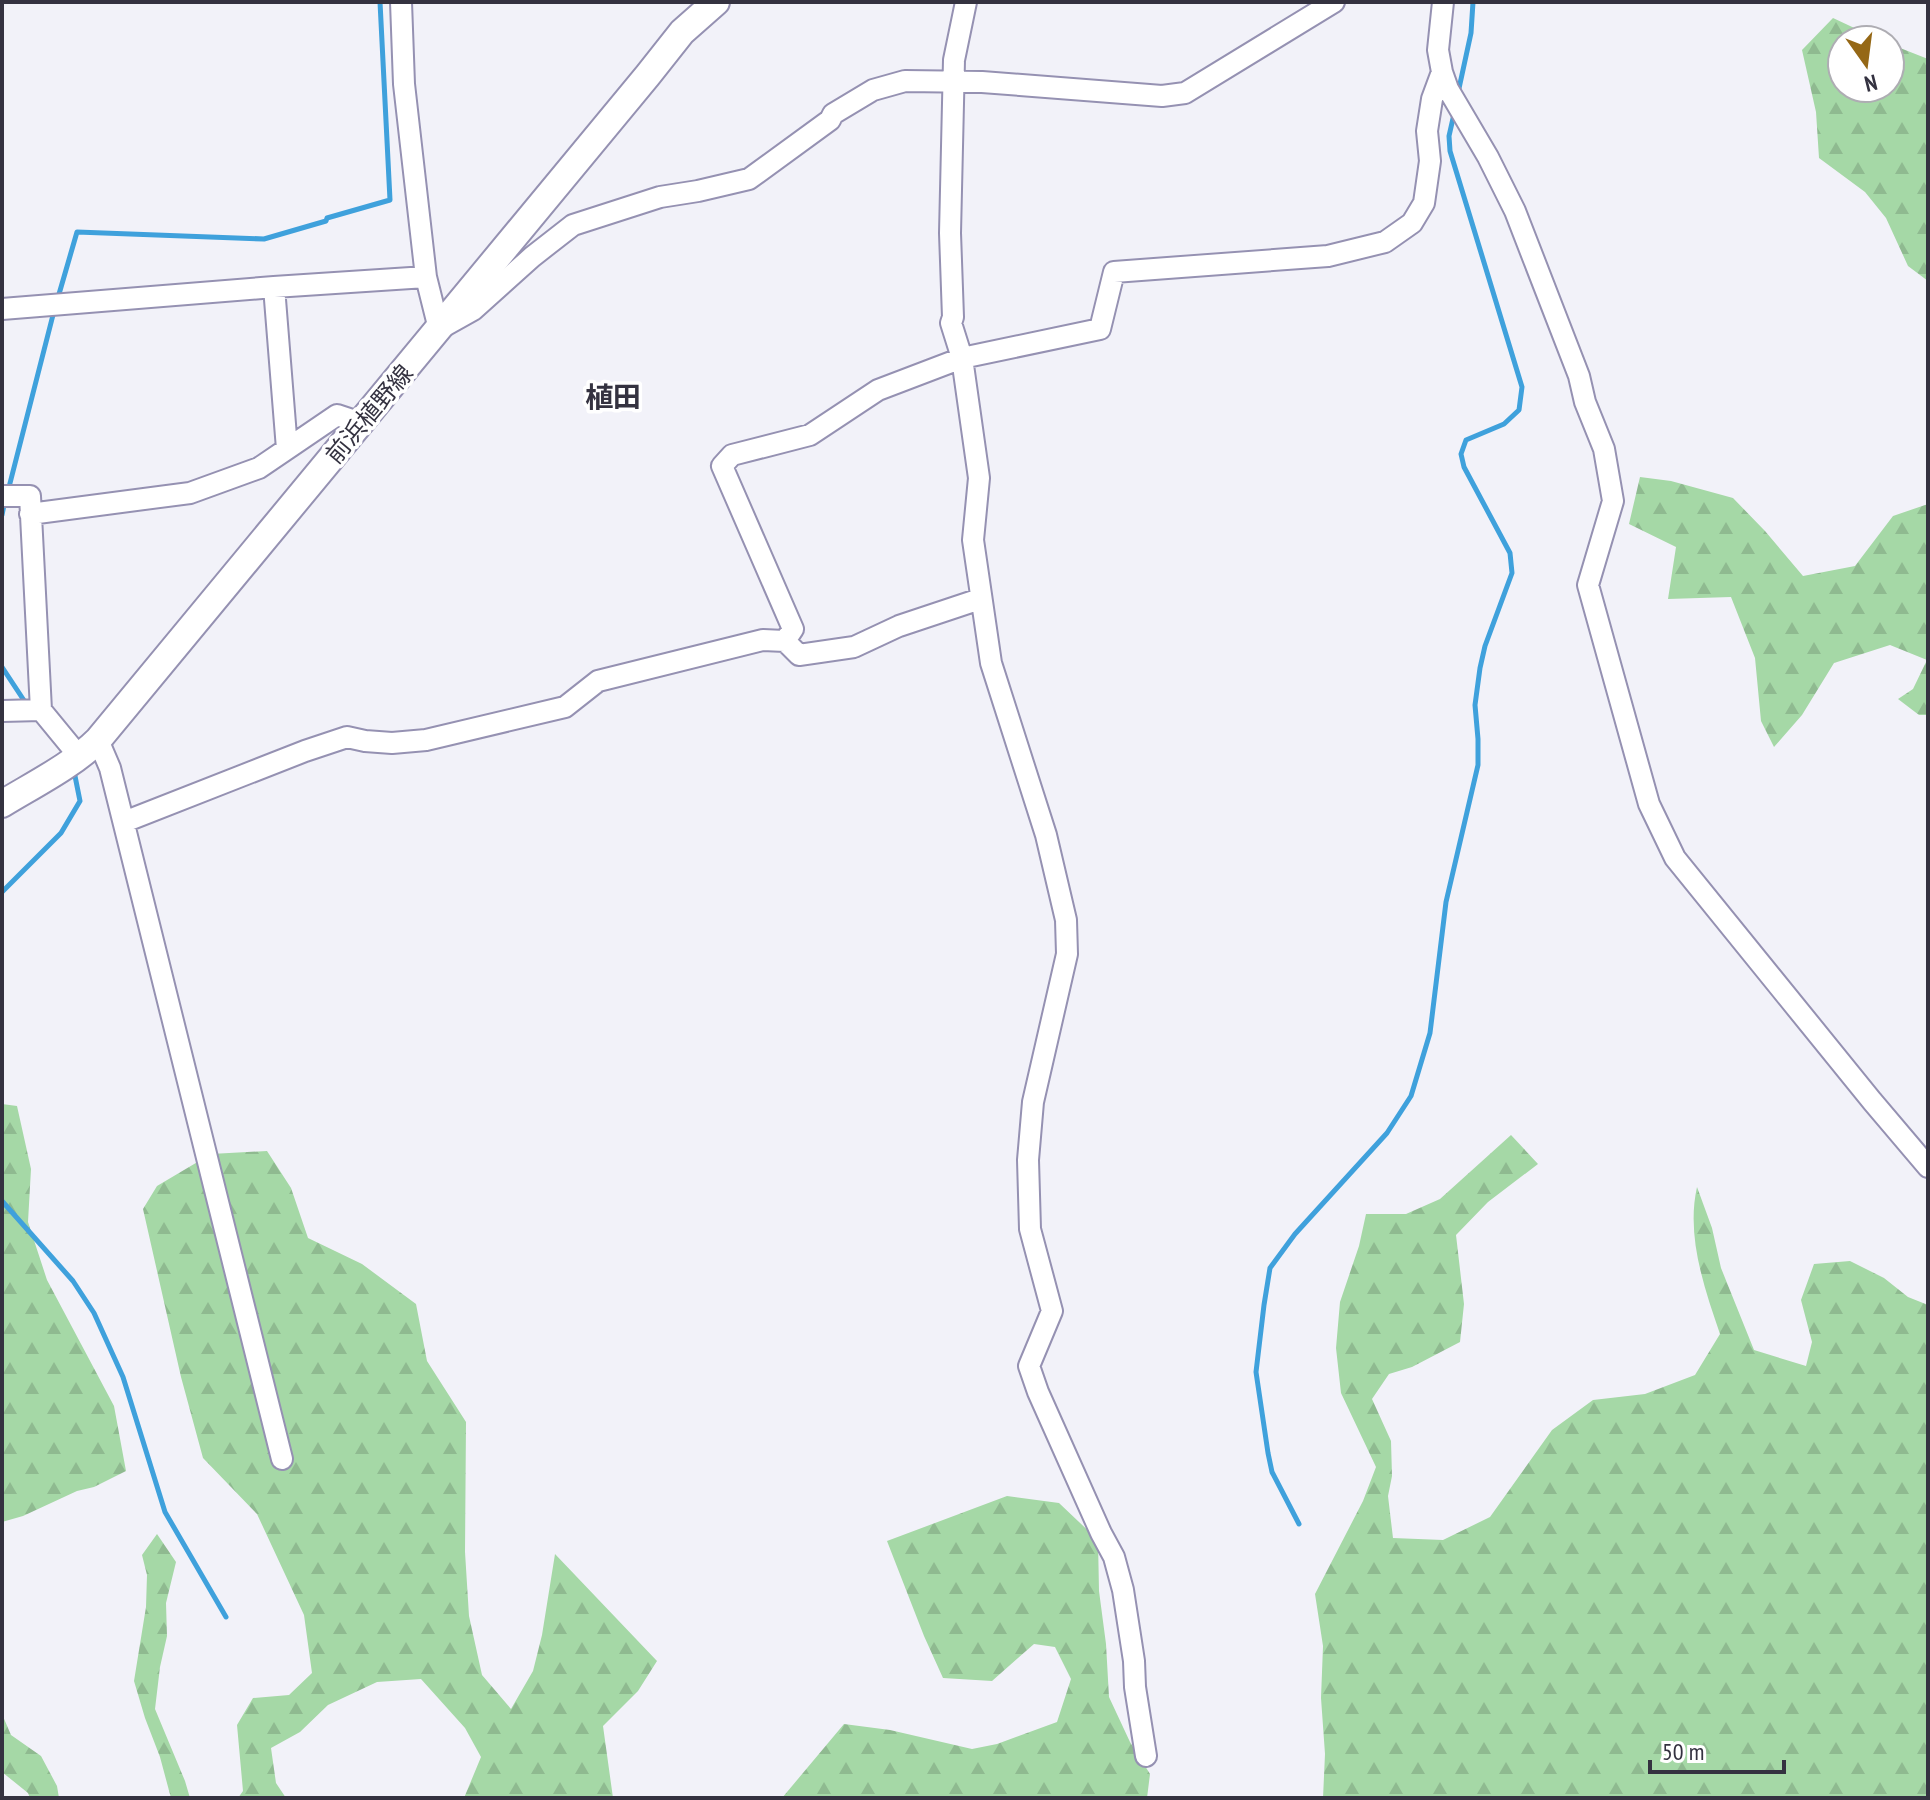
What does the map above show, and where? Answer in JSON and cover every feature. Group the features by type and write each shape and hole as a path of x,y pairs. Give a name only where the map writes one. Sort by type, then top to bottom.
{"main road":[{"name":"前浜植野線","path":"2,804 88,748 439,329 682,32 716,2"}],"street":[{"path":"401,2 404,84 426,277 439,329 473,310 573,225 660,197 749,179 830,120 833,114 873,90 905,81 997,83 1162,96 1185,93 1334,2"},
{"path":"966,2 954,60 951,323 962,358 979,478 973,540 991,663 1046,835 1066,920 1067,954 1033,1102 1028,1160 1030,1229 1052,1311 1029,1366 1114,1557 1123,1590 1146,1756"},
{"path":"1443,2 1438,50 1448,89 1515,211 1604,449 1613,501 1588,585 1649,804 1675,858 1928,1167"},
{"path":"785,641 793,629 722,466 732,455 810,435 878,390 962,358 1100,329 1114,272 1328,256 1385,242 1412,223 1424,203 1430,161 1427,131 1432,99 1442,72"},
{"path":"2,309 426,277"},
{"path":"274,287 287,449"},
{"path":"30,514 190,493 259,468 337,415 361,423"},
{"path":"2,496 30,496 41,710"},
{"path":"124,822 347,737 392,743 426,740 565,707 598,681 763,640 785,641 799,655 854,647 899,626 980,599"},
{"path":"2,711 41,710 110,768 282,1459"}],"green space":[{"path":"1833,18 1846,24 1827,24"},
{"path":"1826,25 1826,104 1906,104 1906,50 1928,59 1928,281 1908,266 1886,218 1865,192 1819,158 1816,112 1802,50"},
{"path":"1640,477 1671,481 1733,498 1803,576 1855,566 1893,516 1928,504 1928,715 1919,715 1898,699 1913,689 1927,660 1890,645 1834,663 1802,715 1774,747 1761,721 1755,658 1731,597 1668,599 1676,547 1629,524"},
{"path":"2,1104 17,1106 31,1169 28,1222 47,1280 114,1406 126,1471 94,1487 2,1522"},
{"path":"1511,1135 1538,1164 1488,1202 1456,1235 1464,1304 1460,1342 1412,1367 1389,1374 1372,1399 1391,1441 1392,1476 1388,1496 1393,1538 1443,1540 1490,1517 1552,1430 1593,1400 1645,1394 1695,1375 1720,1334 1695,1243 1697,1187 1712,1228 1721,1268 1754,1350 1806,1366 1812,1342 1801,1300 1814,1264 1850,1261 1884,1278 1908,1297 1928,1305 1928,1798 1323,1798 1323,1646 1315,1594 1363,1501 1376,1467 1341,1393 1336,1348 1340,1302 1366,1214 1406,1214 1440,1199"},
{"path":"267,1151 291,1188 308,1238 362,1264 416,1304 427,1361 466,1422 465,1552 469,1616 482,1675 511,1709 533,1671 555,1554 657,1661 638,1691 603,1726 613,1798 464,1798 481,1757 465,1728 421,1679 377,1682 328,1705 300,1732 271,1748 276,1783 286,1798 238,1798 243,1791 237,1725 253,1698 289,1695 312,1673 304,1615 257,1514 203,1458 181,1377 143,1209 157,1186 211,1154"},
{"path":"1007,1496 1059,1503 1098,1540 1099,1591 1109,1697 1130,1742 1150,1774 1147,1798 782,1798 844,1724 890,1730 972,1749 997,1744 1057,1722 1071,1679 1055,1647 1034,1644 992,1681 943,1678 887,1541"},
{"path":"157,1534 176,1562 166,1603 167,1636 155,1709 190,1798 171,1798 134,1681 146,1607 147,1575 142,1555"},
{"path":"2,1714 11,1735 41,1756 57,1786 59,1798 30,1798 2,1772"}],"waterway":[{"path":"57,301 77,232 264,239 390,200 380,2"},
{"path":"1458,93 1471,33 1473,2"},
{"path":"1299,1524 1272,1472 1256,1372 1270,1268 1295,1234 1387,1133 1411,1096 1430,1033 1446,902 1478,765 1475,705 1480,668 1512,573 1510,553 1464,467 1461,454 1466,440 1504,424 1519,410 1522,387 1450,151 1449,136 1454,114"},
{"path":"8,491 54,311"},
{"path":"2,515 5,500"},
{"path":"2,667 27,705"},
{"path":"2,892 61,833 80,801 74,771"},
{"path":"2,1201 73,1281 94,1313 123,1377 165,1512 226,1617"}],"district":[{"name":"植田","path":"613,396"}]}
